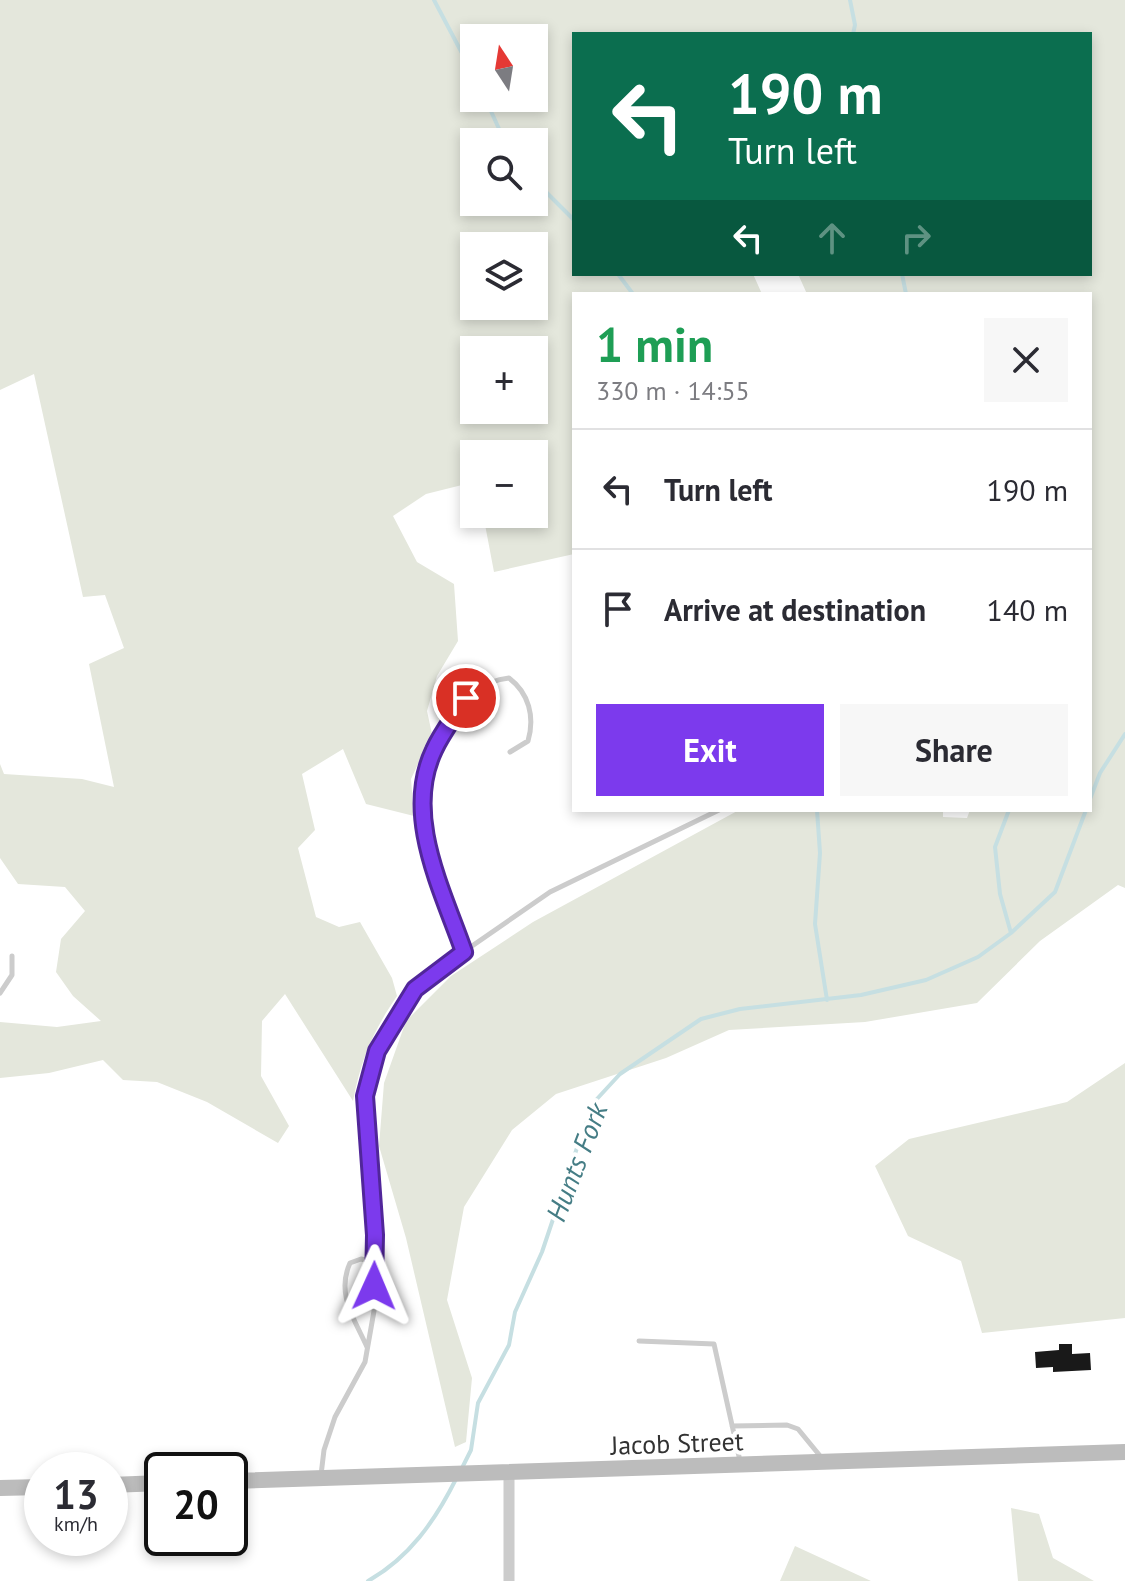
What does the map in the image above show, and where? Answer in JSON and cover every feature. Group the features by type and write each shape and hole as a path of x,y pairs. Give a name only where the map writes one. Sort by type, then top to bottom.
{"street":[{"name":"Jacob Street","path":"248,1481 1125,1452"},
{"path":"500,1473 509,1581"},
{"path":"0,1488 24,1487"}],"lane":[{"path":"464,952 424,829 421,800 425,775 434,749 466,698 495,679 509,678 523,689 529,711 531,728 528,741 510,752"},
{"path":"320,1479 324,1450 335,1417 365,1362 374,1311 375,1262 365,1096 377,1051 415,989 464,952 550,892 715,812"},
{"path":"0,993 12,975 12,956"},
{"path":"368,1347 345,1299 343,1278 350,1263 361,1259 375,1262"},
{"path":"639,1341 714,1344 741,1465"},
{"path":"732,1426 787,1425 798,1429 825,1463"}],"shaded area":[{"path":"0,0 1125,0 1125,888 1118,885 1040,941 977,1003 865,1022 729,1030 666,1058 556,1094 512,1130 464,1207 447,1300 472,1378 466,1442 455,1447 406,1238 379,1146 384,1083 406,1021 451,976 533,922 735,812 943,812 943,817 967,818 969,812 1092,812 1092,292 806,292 799,276 1092,276 1092,32 572,32 572,276 754,276 761,292 572,292 572,554 494,572 486,528 548,528 548,440 460,440 460,486 426,494 393,516 417,562 454,584 458,641 437,676 427,711 432,734 411,779 414,816 366,804 343,749 302,774 315,830 298,848 316,917 339,927 360,922 392,978 397,996 369,1046 353,1101 285,994 262,1021 261,1076 289,1126 278,1143 207,1102 157,1082 123,1080 103,1060 49,1073 0,1078 0,1022 57,1027 101,1021 73,996 56,972 61,939 85,911 65,887 18,884 0,858 0,764 4,774 82,779 114,787 89,664 124,648 105,595 83,597 34,374 0,390"},
{"path":"1125,1063 1125,1318 982,1333 961,1261 908,1236 875,1166 909,1139 1067,1102"},
{"path":"1011,1508 1039,1514 1053,1558 1094,1581 1018,1581"},
{"path":"795,1546 871,1581 780,1581"}],"building":[{"path":"1059,1344 1072,1344 1072,1354 1090,1353 1091,1370 1053,1372 1053,1367 1036,1368 1035,1352 1059,1350"}],"waterway":[{"path":"434,0 460,49"},
{"path":"850,0 853,32"},
{"path":"491,112 499,128"},
{"path":"548,194 572,218"},
{"path":"620,276 632,292"},
{"path":"902,276 906,292"},
{"name":"Hunts Fork","path":"1092,794 1100,773 1125,734"},
{"path":"817,812 820,853 815,924 827,1000"},
{"path":"1008,812 995,847 1000,894 1011,933"},
{"name":"Hunts Fork","path":"462,1468 471,1450 478,1403 509,1345 515,1312 542,1252 581,1136 596,1100 620,1074 701,1019 740,1009 861,995 926,980 978,957 1011,933 1055,892 1085,812"},
{"name":"Hunts Fork","path":"368,1581 383,1572 420,1537 456,1479"}],"route":[{"path":"374,1286 375,1235 365,1096 377,1051 415,989 464,952 424,829 421,800 434,749 466,698"}]}
